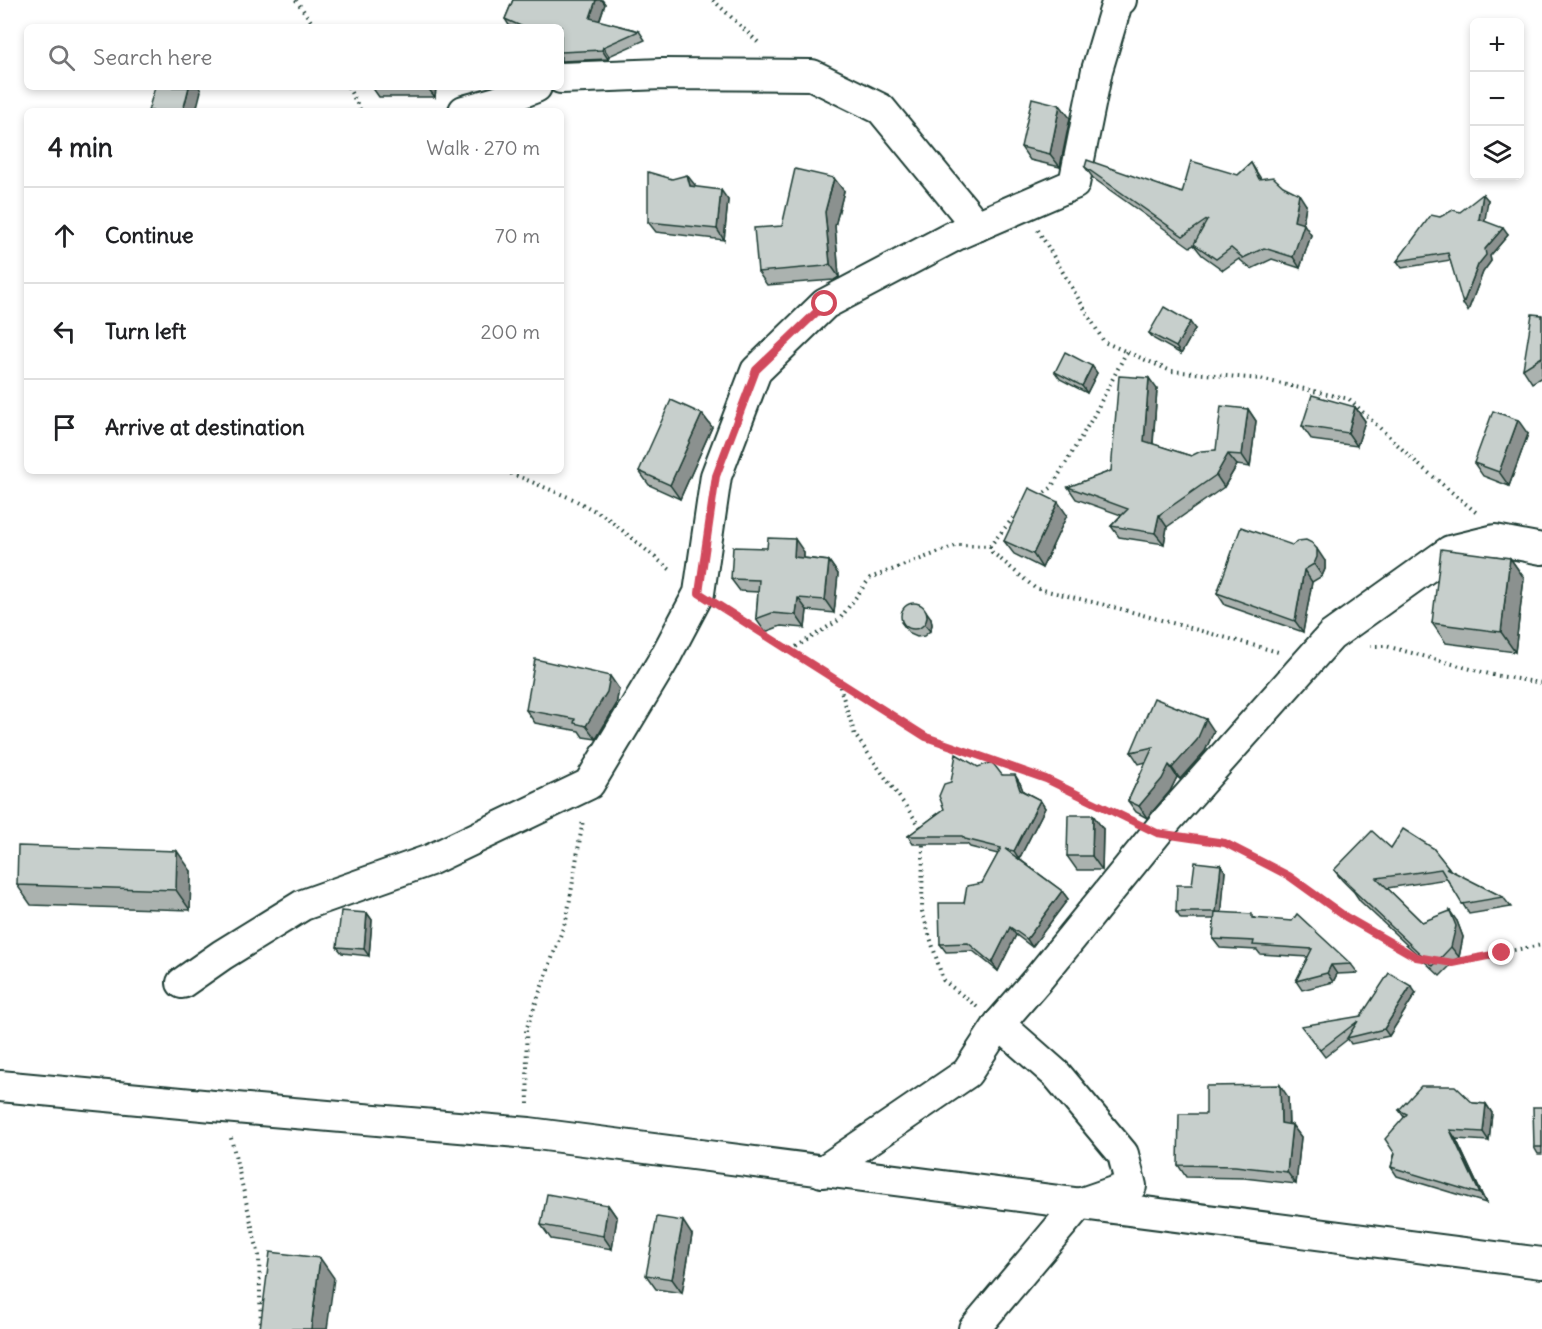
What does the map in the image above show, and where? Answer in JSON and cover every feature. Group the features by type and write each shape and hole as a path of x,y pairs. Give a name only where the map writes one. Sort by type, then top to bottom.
{"street":[{"path":"182,983 222,955 303,905 430,860 589,784 663,661 699,593 716,476 756,370 825,304 958,234 1074,184 1097,70 1118,3 1121,0"},
{"path":"564,78 662,74 812,75 881,109 977,226"},
{"path":"475,108 528,90"},
{"path":"822,1172 967,1072 999,1024 1157,833 1331,636 1450,551 1495,540 1542,549"},
{"path":"974,1329 1079,1204 1131,1186 1123,1154 1057,1074 999,1024"},
{"path":"0,1086 529,1133 1542,1263"}],"path":[{"path":"296,0 313,24"},
{"path":"713,0 794,75"},
{"path":"350,90 359,108"},
{"path":"1024,206 1104,342 1171,370 1260,379 1349,399 1418,464 1479,514 1495,540"},
{"path":"1036,500 1051,488 1093,417 1127,351"},
{"path":"513,474 573,498 606,517 699,593 926,737 1046,779 1157,833 1225,843 1289,876 1356,923 1416,957 1425,958"},
{"path":"990,546 1013,518 1028,506"},
{"path":"791,651 839,620 870,578 958,545 990,546"},
{"path":"990,546 992,552 1035,588 1279,652"},
{"path":"1325,644 1386,646 1493,675 1542,683"},
{"path":"838,681 855,735 923,830 922,910 943,980 999,1024"},
{"path":"529,1133 526,1030 567,917 589,784"},
{"path":"1443,961 1453,963 1542,945"},
{"path":"224,1107 259,1256 261,1329"}],"building":[{"path":"513,0 596,0 590,18 639,31 603,47 602,50 564,52 564,24 516,24 505,19"},
{"path":"154,90 188,90 184,108 149,108"},
{"path":"1032,98 1060,105 1050,154 1021,147"},
{"path":"1087,160 1182,193 1191,161 1238,175 1251,163 1259,179 1273,177 1283,186 1299,194 1294,221 1304,224 1293,257 1264,248 1243,258 1231,248 1216,259 1194,244 1208,219 1183,236 1085,167"},
{"path":"795,169 834,178 825,212 830,264 758,272 754,228 782,226"},
{"path":"648,172 672,179 687,175 690,186 721,190 717,229 648,222"},
{"path":"1483,194 1479,219 1503,228 1485,249 1486,255 1478,265 1463,304 1448,253 1397,261 1431,215 1440,217 1453,210 1460,212"},
{"path":"1164,307 1190,322 1176,347 1149,333"},
{"path":"1532,314 1542,315 1542,357 1523,369"},
{"path":"1065,352 1092,366 1082,386 1055,372"},
{"path":"1119,376 1149,378 1144,441 1191,456 1201,451 1216,450 1221,406 1248,409 1242,455 1228,454 1216,475 1159,515 1155,533 1111,526 1128,509 1068,487 1111,471"},
{"path":"1312,395 1355,407 1348,433 1302,426"},
{"path":"671,400 702,414 670,485 639,471"},
{"path":"1493,411 1518,420 1499,472 1474,463"},
{"path":"1029,488 1058,502 1033,554 1004,541"},
{"path":"1241,527 1292,545 1306,540 1317,549 1314,564 1304,570 1295,621 1217,593"},
{"path":"768,538 795,539 794,557 829,561 825,600 798,598 796,615 772,613 756,619 759,580 731,579 733,547 767,548"},
{"path":"1441,549 1510,558 1501,632 1432,623"},
{"path":"914,603 924,606 927,616 924,626 914,629 904,626 901,616 904,606"},
{"path":"535,659 610,676 607,692 586,726 574,723 575,719 526,710"},
{"path":"1154,698 1206,719 1197,740 1172,768 1169,765 1162,779 1139,806 1128,801 1153,747 1131,752"},
{"path":"956,754 978,767 992,762 1002,775 1015,775 1020,790 1040,800 1014,851 1005,849 1062,891 1027,939 1010,927 992,963 968,943 940,944 939,903 964,903 967,886 982,883 1001,848 965,839 962,836 908,836 944,809 939,796 944,784 951,782"},
{"path":"1068,815 1093,815 1092,856 1067,856"},
{"path":"1403,829 1433,848 1449,868 1446,868 1503,897 1462,904 1441,869 1377,878 1422,922 1450,911 1456,926 1451,947 1433,966 1334,870 1372,831 1391,848"},
{"path":"18,846 177,851 176,890 17,885"},
{"path":"1195,862 1221,865 1216,912 1176,912 1177,885 1192,885"},
{"path":"341,911 367,913 364,949 337,947"},
{"path":"1215,912 1252,914 1252,918 1292,921 1297,914 1351,964 1331,965 1327,973 1296,981 1312,949 1253,945 1254,941 1213,939"},
{"path":"1389,973 1411,986 1384,1029 1347,1038 1358,1021 1320,1050 1301,1026 1361,1016"},
{"path":"1280,1085 1281,1123 1292,1125 1287,1172 1235,1166 1178,1165 1179,1114 1206,1114 1206,1086"},
{"path":"1421,1086 1455,1086 1473,1103 1486,1104 1483,1132 1450,1130 1480,1194 1391,1167 1395,1154 1385,1139 1407,1114 1399,1110"},
{"path":"1533,1107 1542,1107 1542,1147 1534,1147"},
{"path":"547,1194 608,1205 603,1236 541,1225"},
{"path":"657,1217 683,1221 672,1279 646,1275"},
{"path":"270,1252 320,1258 311,1329 260,1329"}],"route":[{"path":"825,304 756,370 716,476 699,593 926,737 1046,779 1157,833 1225,843 1289,876 1346,917 1416,957 1453,963 1502,953"}]}
